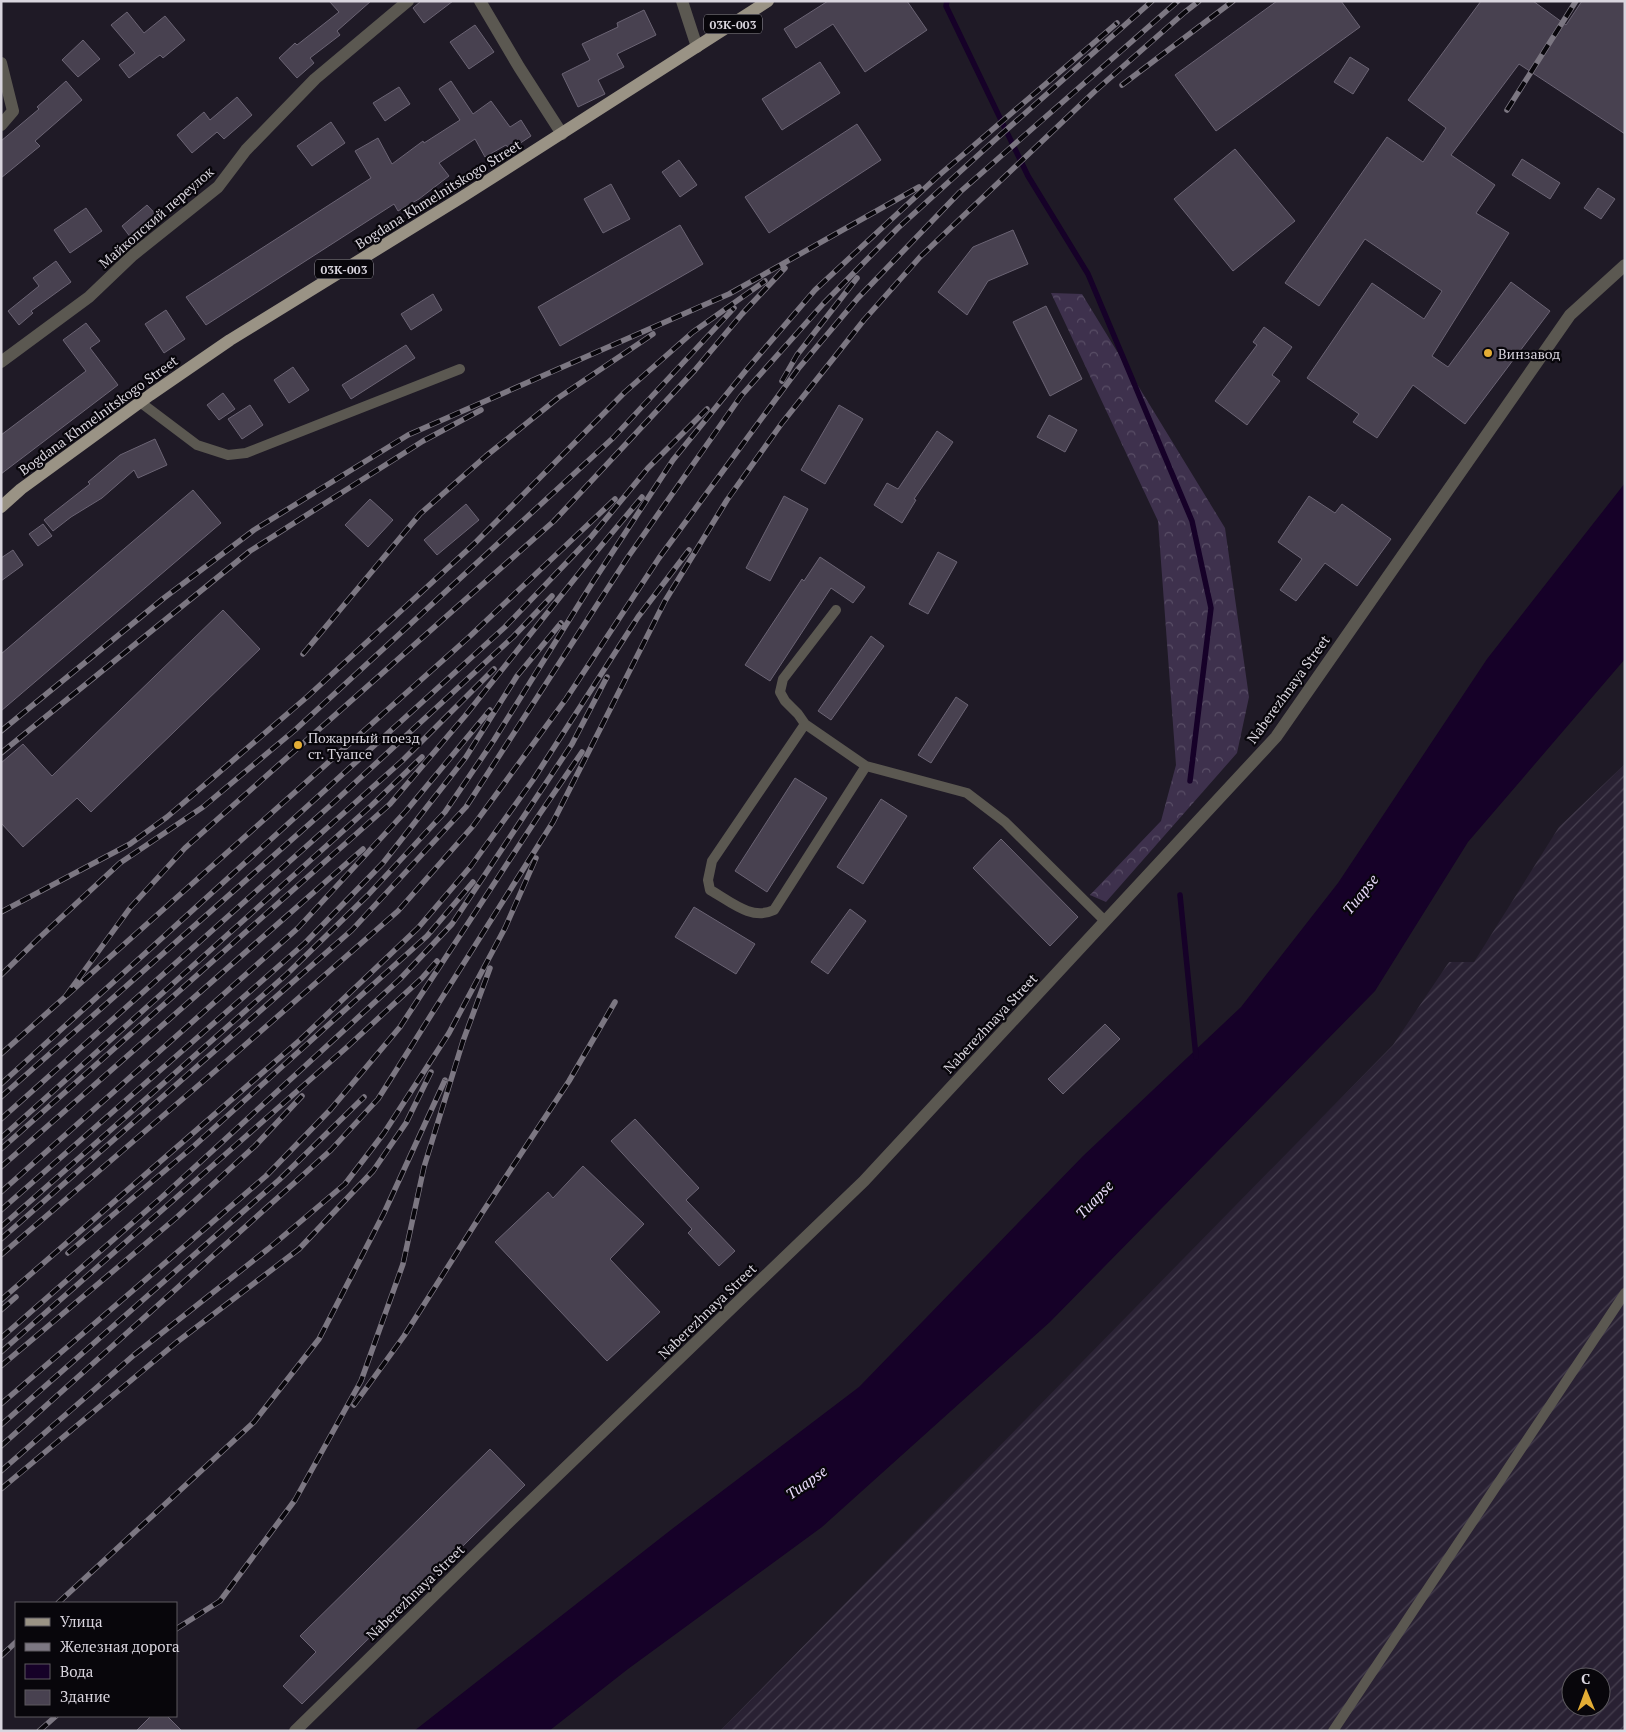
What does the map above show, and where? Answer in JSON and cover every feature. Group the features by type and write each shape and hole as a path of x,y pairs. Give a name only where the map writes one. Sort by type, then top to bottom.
{"main road":[{"name":"03К-003","path":"697,47 768,1"},
{"name":"Bogdana Khmelnitskogo Street","path":"1,507 21,490 140,402 230,340 562,134 697,47"}],"street":[{"name":"Майкопский переулок","path":"1,362 89,297 133,255 218,187 246,150 314,79 408,1"},
{"path":"480,1 562,134"},
{"path":"682,1 697,47"},
{"path":"1,63 13,111 1,124"},
{"name":"Naberezhnaya Street","path":"295,1731 510,1521 864,1181 1276,737 1570,315 1625,265"}],"lane":[{"path":"140,402 198,445 228,455 246,453 460,369"},
{"path":"836,610 783,679 780,692 785,701 805,724 866,766 967,793 1005,822 1105,921"},
{"path":"805,724 712,862 708,880 710,890 748,912 766,914 774,910 866,766"},
{"path":"1333,1731 1625,1293"}],"shaded area":[{"path":"1625,764 1625,1731 720,1731 1393,1045 1449,962 1474,962 1559,827"}],"green space":[{"path":"1051,293 1082,294 1225,528 1249,697 1237,753 1106,902 1090,895 1161,821 1176,765 1158,521"}],"water":[{"name":"Tuapse","path":"1625,483 1625,659 1468,842 1375,991 1050,1322 822,1527 628,1669 549,1731 414,1731 672,1529 859,1387 1083,1156 1241,1007 1338,883 1487,659"}],"building":[{"path":"329,1 371,1 337,31 340,35 310,58 314,63 297,78 279,58 295,43 297,45 339,12"},
{"path":"421,1 453,1 424,23 413,8"},
{"path":"828,1 907,1 927,30 865,72 833,24 796,48 784,29"},
{"path":"1277,1 1341,1 1360,27 1216,131 1175,75"},
{"path":"1481,1 1533,1 1566,25 1582,1 1625,1 1625,134 1519,64 1451,155 1495,185 1476,213 1509,233 1432,356 1448,367 1511,282 1550,311 1465,424 1413,385 1377,438 1353,422 1359,414 1307,378 1372,283 1424,319 1442,291 1365,239 1319,306 1285,283 1387,137 1423,162 1446,128 1408,100"},
{"path":"644,10 656,35 617,54 624,67 598,80 605,94 578,107 562,74 590,60 582,44 618,27 617,23"},
{"path":"127,12 144,33 165,16 185,40 163,58 160,55 129,78 119,65 135,53 111,25"},
{"path":"475,25 494,52 469,69 450,42"},
{"path":"83,40 100,59 78,77 62,60"},
{"path":"1350,57 1369,69 1353,94 1334,82"},
{"path":"820,62 840,93 782,130 762,99"},
{"path":"66,81 82,100 35,141 40,146 1,178 1,141 39,109 37,107"},
{"path":"451,81 473,114 491,101 510,127 521,120 531,136 510,150 506,145 485,157 475,139 439,163 449,176 419,199 398,211 394,204 206,325 186,297 371,178 355,151 378,138 392,164 423,141 424,143 460,120 439,89"},
{"path":"399,87 410,104 385,121 373,103"},
{"path":"237,97 252,115 224,139 217,132 192,153 177,135 204,112 210,120"},
{"path":"331,122 345,143 312,166 297,146"},
{"path":"857,124 881,160 769,233 745,197"},
{"path":"1235,149 1295,221 1233,271 1174,199"},
{"path":"1522,159 1560,183 1550,199 1512,175"},
{"path":"679,160 697,185 680,197 662,172"},
{"path":"611,184 630,219 603,233 584,199"},
{"path":"1598,188 1615,199 1601,219 1584,208"},
{"path":"147,205 162,221 134,242 122,226"},
{"path":"86,208 102,231 70,253 54,230"},
{"path":"680,225 703,264 560,346 538,307"},
{"path":"1013,230 1028,264 988,281 967,315 938,292 973,247"},
{"path":"56,261 71,282 31,311 33,313 19,325 8,311 39,286 33,278"},
{"path":"433,294 442,310 411,330 401,314"},
{"path":"1046,306 1082,379 1050,396 1013,322"},
{"path":"166,310 185,339 164,353 145,324"},
{"path":"86,323 100,341 90,348 118,385 1,474 1,435 86,371 63,340"},
{"path":"1264,327 1292,347 1272,375 1280,381 1247,425 1215,401 1257,345 1253,342"},
{"path":"406,345 415,358 351,399 342,385"},
{"path":"293,367 309,390 289,403 274,380"},
{"path":"223,393 235,409 219,420 207,405"},
{"path":"250,405 263,425 242,439 228,419"},
{"path":"839,405 863,419 825,484 801,470"},
{"path":"1049,415 1077,430 1065,452 1037,437"},
{"path":"937,431 953,442 914,499 916,500 902,523 874,505 887,483 898,489"},
{"path":"155,439 167,465 138,478 134,470 102,498 71,517 53,531 44,520 90,484 88,482 120,455"},
{"path":"193,490 221,523 1,711 1,654"},
{"path":"784,496 808,509 770,581 746,568"},
{"path":"1309,496 1335,513 1342,504 1391,539 1357,586 1325,563 1296,601 1280,590 1302,559 1278,542"},
{"path":"370,499 393,520 368,547 345,525"},
{"path":"466,504 479,520 437,555 424,540"},
{"path":"43,524 52,536 38,546 29,534"},
{"path":"13,550 23,565 1,581 1,558"},
{"path":"938,552 957,562 928,614 909,604"},
{"path":"820,557 865,587 853,603 831,588 770,681 745,665 802,579 804,581"},
{"path":"223,610 260,649 91,812 77,798 23,847 1,823 1,763 23,744 52,776"},
{"path":"871,636 884,646 831,720 818,711"},
{"path":"956,697 968,705 931,763 918,755"},
{"path":"795,778 827,798 767,892 735,871"},
{"path":"881,799 907,816 863,884 837,867"},
{"path":"1001,839 1078,917 1050,946 973,868"},
{"path":"694,907 755,944 736,974 675,937"},
{"path":"850,909 866,921 828,974 811,962"},
{"path":"1105,1024 1120,1039 1063,1094 1048,1079"},
{"path":"635,1119 699,1188 686,1200 735,1251 719,1266 688,1233 692,1229 611,1141"},
{"path":"583,1166 644,1224 610,1259 660,1312 607,1361 495,1242 548,1192 553,1198"},
{"path":"490,1449 525,1485 302,1704 283,1686 316,1652 300,1636"},
{"path":"150,1717 168,1717 182,1731 136,1731"}],"waterway":[{"path":"947,1 946,6 1028,176 1088,274 1192,521 1211,608 1190,781"},
{"path":"1180,895 1196,1057"}],"railway":[{"path":"1,1239 352,930 466,807 628,557 741,396 823,304 898,228 1152,1"},
{"path":"1,1255 398,911 473,826 566,699 659,558 798,369 858,298 960,192 1178,1"},
{"path":"1,1446 331,1150 378,1099 553,822 665,601 727,500 782,423 864,320 920,257 1094,92 1199,1"},
{"path":"1122,85 1233,1"},
{"path":"1507,110 1576,1"},
{"path":"1,1227 287,974 368,895 445,812 494,740 591,585 673,460 747,369 815,290 937,177 1117,23"},
{"path":"1,731 164,598 254,530 408,435 729,294 919,187"},
{"path":"65,997 130,908 185,848 554,521 695,370 742,314 785,268"},
{"path":"782,381 797,355 857,278"},
{"path":"1,912 130,844 167,817 307,697 475,543 625,392 693,332 765,281"},
{"path":"1,975 120,863 203,807 295,730 613,438 734,308"},
{"path":"303,654 420,514 486,456 558,398 653,334"},
{"path":"1,1084 505,627 591,537 648,468 707,409"},
{"path":"1,753 250,551 423,441 481,410"},
{"path":"1,1149 390,804 465,716 642,497"},
{"path":"1,1054 468,638 615,499"},
{"path":"1,1300 300,1040 418,928 471,866 533,780 638,617 689,550"},
{"path":"1,1097 332,804 513,637 552,596"},
{"path":"1,1210 305,943 383,863 466,757 517,676 561,623"},
{"path":"1,1119 402,761 494,669"},
{"path":"1,1338 162,1197 400,979 452,924 572,744 607,677"},
{"path":"1,1192 298,928 406,811 490,710"},
{"path":"1,1404 266,1176 331,1109 400,1027 582,752"},
{"path":"1,1138 372,805 422,757"},
{"path":"1,1167 363,849"},
{"path":"1,1471 134,1355 268,1249 345,1184 384,1133 449,1033 505,928 536,858"},
{"path":"68,1253 194,1146 427,936 473,882"},
{"path":"1,1352 346,1048 422,978 437,961"},
{"path":"178,1628 220,1601 295,1500 361,1381 403,1264 424,1167 463,1041 490,968"},
{"path":"354,1405 404,1336 569,1081 615,1002"},
{"path":"1,1489 177,1342 299,1249 373,1171 406,1123 431,1072"},
{"path":"59,1602 254,1422 319,1339 384,1213 445,1080"},
{"path":"1,1366 176,1218 255,1146 302,1096"},
{"path":"1,1425 279,1180 364,1097"},
{"path":"1,1310 16,1297"},
{"path":"1,1656 15,1643"},
{"path":"39,1731 55,1717"}],"place":[{"name":"Винзавод","path":"1488,353"},
{"name":"Пожарный поезд ст. Туапсе","path":"298,745"}]}
